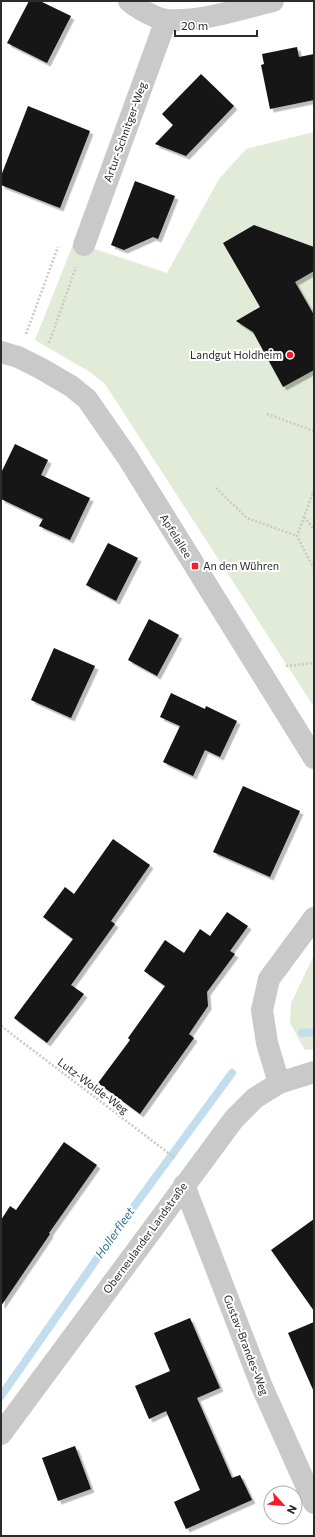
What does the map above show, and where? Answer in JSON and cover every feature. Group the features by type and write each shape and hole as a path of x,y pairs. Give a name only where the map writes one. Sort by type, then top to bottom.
{"street":[{"path":"129,1 138,8 166,20 203,17 273,1"},
{"name":"Artur-Schnitger-Weg","path":"84,245 166,20"},
{"name":"Apfelallee","path":"9,355 40,368 71,386 86,399 96,412 132,465 314,758"},
{"path":"279,1083 267,1043 262,1010 269,979 314,918"},
{"name":"Oberneulander Landstraße","path":"1,1434 184,1184 234,1119 255,1098 279,1083 314,1072"},
{"name":"Gustav-Brandes-Weg","path":"184,1184 262,1387 314,1503"}],"path":[{"path":"9,355 59,245"},
{"path":"40,368 84,245"},
{"path":"267,414 314,431"},
{"path":"216,488 247,518 297,536 314,570"},
{"path":"297,536 314,490"},
{"path":"304,517 314,529"},
{"name":"Lutz-Wolde-Weg","path":"1,1026 175,1158"}],"green space":[{"path":"314,132 314,707 105,384 90,372 35,340 74,242 167,273 219,179 246,149"},
{"path":"314,955 314,1049 305,1050 290,1023 291,1003"}],"building":[{"path":"29,1 40,1 71,16 47,63 7,43"},
{"path":"297,47 299,57 314,54 314,100 270,109 261,65 264,64 262,54"},
{"path":"201,74 234,106 186,156 155,144 173,125 162,114"},
{"path":"28,106 90,131 60,208 1,185 1,176"},
{"path":"135,181 175,196 158,239 153,237 124,250 111,245"},
{"path":"254,225 314,247 314,271 295,282 314,315 314,370 283,387 253,332 236,321 260,307 223,243"},
{"path":"15,444 48,460 41,475 90,498 70,540 39,526 43,519 1,499 1,473"},
{"path":"108,543 138,558 116,601 86,585"},
{"path":"149,619 179,635 157,676 128,660"},
{"path":"54,648 95,666 71,718 31,700"},
{"path":"171,693 205,709 206,706 237,721 220,757 205,750 193,776 163,762 180,726 160,717"},
{"path":"243,786 300,811 270,877 213,852"},
{"path":"113,839 150,865 111,921 115,924 71,985 84,994 47,1043 14,1018 73,939 43,917 65,887 74,894"},
{"path":"227,912 248,926 230,951 235,954 207,992 208,1006 189,1034 194,1038 140,1114 98,1083 130,1040 128,1038 165,986 144,971 165,940 184,953 200,929 210,936"},
{"path":"64,1142 97,1165 49,1233 50,1234 1,1306 1,1220 10,1206 16,1210"},
{"path":"314,1219 314,1311 271,1250"},
{"path":"190,1318 220,1388 197,1398 232,1478 240,1475 252,1500 186,1529 174,1502 200,1490 166,1411 149,1419 135,1386 170,1371 154,1333"},
{"path":"314,1322 314,1392 288,1333"},
{"path":"75,1446 91,1489 58,1501 42,1458"}],"waterway":[{"name":"Hollerfleet","path":"302,1033 314,1032"},
{"name":"Hollerfleet","path":"1,1396 124,1220 232,1073"}],"place":[{"name":"Landgut Holdheim","path":"290,355"},
{"name":"An den Wühren","path":"195,566"}]}
